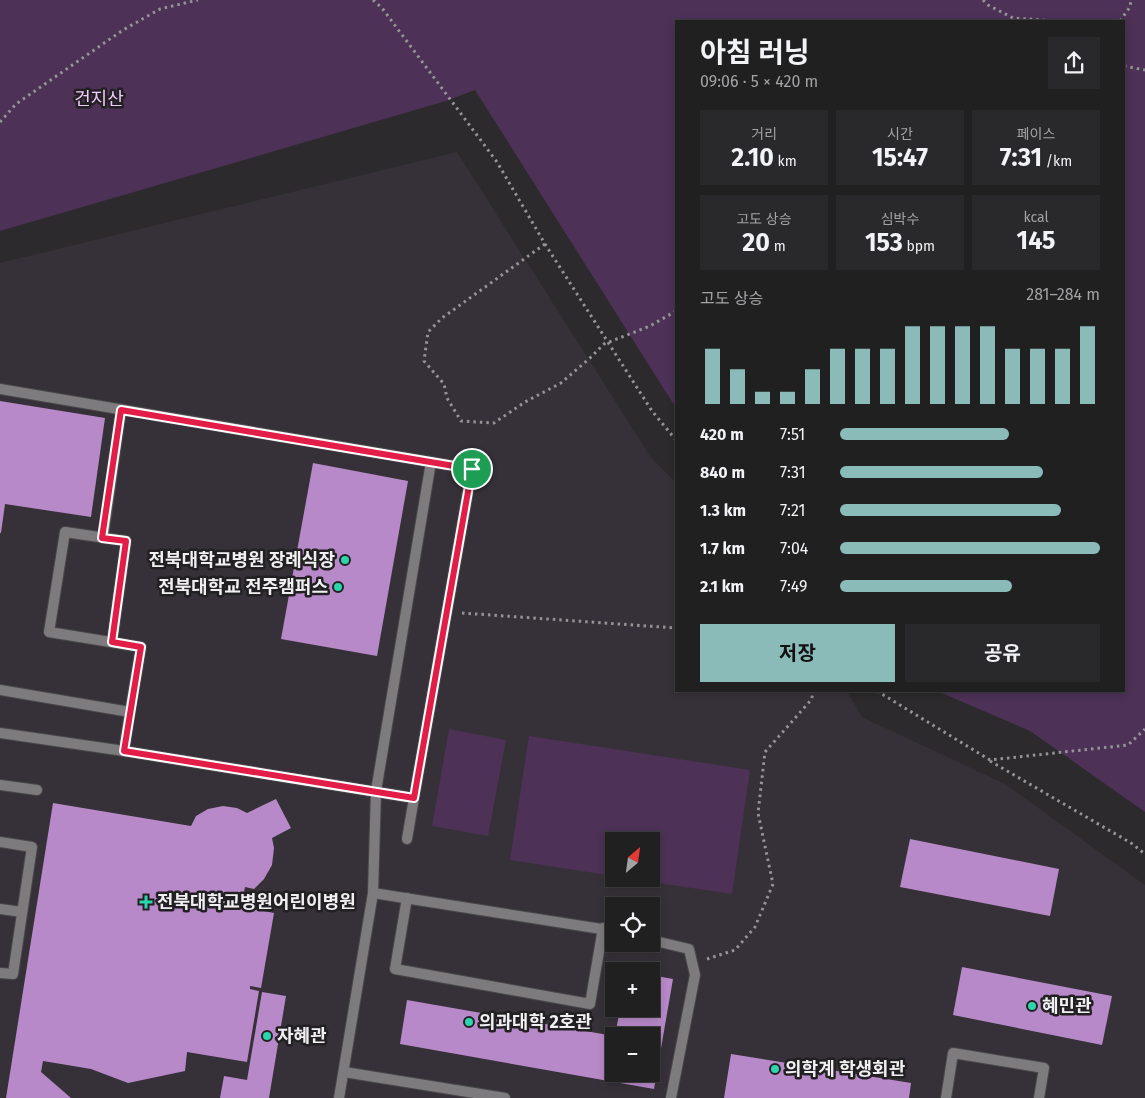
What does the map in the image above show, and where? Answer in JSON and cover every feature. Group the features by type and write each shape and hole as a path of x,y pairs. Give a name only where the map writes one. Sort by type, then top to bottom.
{"lane":[{"path":"0,389 472,469 407,839"},
{"path":"102,538 121,410"},
{"path":"339,1098 373,893 376,791 431,462"},
{"path":"112,642 126,541 65,532 49,632 141,647 124,751"},
{"path":"0,690 130,712"},
{"path":"0,733 414,798"},
{"path":"0,785 37,790"},
{"path":"0,842 32,847 13,974 0,972"},
{"path":"373,893 407,898 603,928 590,1004 394,969 407,898"},
{"path":"0,908 22,912"},
{"path":"660,942 689,948 695,975 671,1098"},
{"path":"946,1098 953,1053 1044,1068 1039,1098"},
{"path":"344,1072 505,1098"}],"path":[{"path":"0,122 16,104 123,30 160,9 198,0"},
{"path":"373,0 382,8 497,162 545,244 652,411 675,439"},
{"path":"983,0 988,5 1013,18 1044,20"},
{"path":"1121,20 1130,8 1131,0"},
{"path":"1125,66 1145,70"},
{"path":"545,244 448,314 428,332 424,362 444,384 447,398 461,421 494,424 526,402 561,383 604,344 650,326 675,312"},
{"path":"447,612 675,628"},
{"path":"695,975 707,959 735,950 755,927 773,884 758,813 765,752 812,700 814,692"},
{"path":"879,692 1131,843 1145,854"},
{"path":"990,760 1128,745 1145,729"}],"shaded area":[{"name":"전북대학교 전주캠퍼스","path":"457,152 650,456 675,482 675,692 848,692 862,717 1005,784 1145,885 1145,1098 0,1098 0,263"}],"green space":[{"name":"건지산","path":"0,0 1145,0 1145,812 1030,731 939,692 1125,692 1125,20 675,20 675,406 475,90 446,101 0,231"},
{"path":"449,729 506,740 488,836 432,826"},
{"path":"529,736 750,770 732,894 660,883 660,832 605,832 605,875 510,860"}],"building":[{"path":"0,401 105,418 91,517 5,504 0,533"},
{"name":"전북대학교병원 장례식장","path":"313,463 408,481 377,656 281,639"},
{"path":"276,799 291,828 272,838 274,848 272,865 264,879 254,889 245,887 241,907 274,913 261,988 250,986 250,989 259,991 247,1062 187,1052 185,1071 128,1083 91,1069 43,1061 41,1072 71,1098 6,1098 53,803 191,826 196,816 208,809 223,806 237,808 247,813"},
{"path":"910,839 1059,869 1050,916 900,887"},
{"name":"혜민관","path":"962,967 1112,996 1102,1045 953,1015"},
{"name":"의과대학 2호관","path":"660,977 673,979 660,1054 660,1027 617,1027 619,1017 660,1017"},
{"name":"자혜관","path":"262,992 286,996 269,1098 220,1098 224,1076 247,1080"},
{"name":"의과대학 2호관","path":"407,1000 605,1034 605,1080 400,1044"},
{"name":"의학계 학생회관","path":"731,1054 911,1083 909,1098 724,1098"},
{"name":"의과대학 2호관","path":"614,1082 655,1082 654,1089"}],"place":[{"name":"전북대학교병원 장례식장","path":"345,560"},
{"name":"전북대학교 전주캠퍼스","path":"338,587"},
{"name":"전북대학교병원어린이병원","path":"146,902"},
{"name":"혜민관","path":"1032,1006"},
{"name":"의과대학 2호관","path":"469,1022"},
{"name":"자혜관","path":"267,1036"},
{"name":"의학계 학생회관","path":"775,1069"}],"route":[{"path":"121,410 472,469 414,798 124,751 141,647 112,642 126,541 102,538 121,410"}]}
